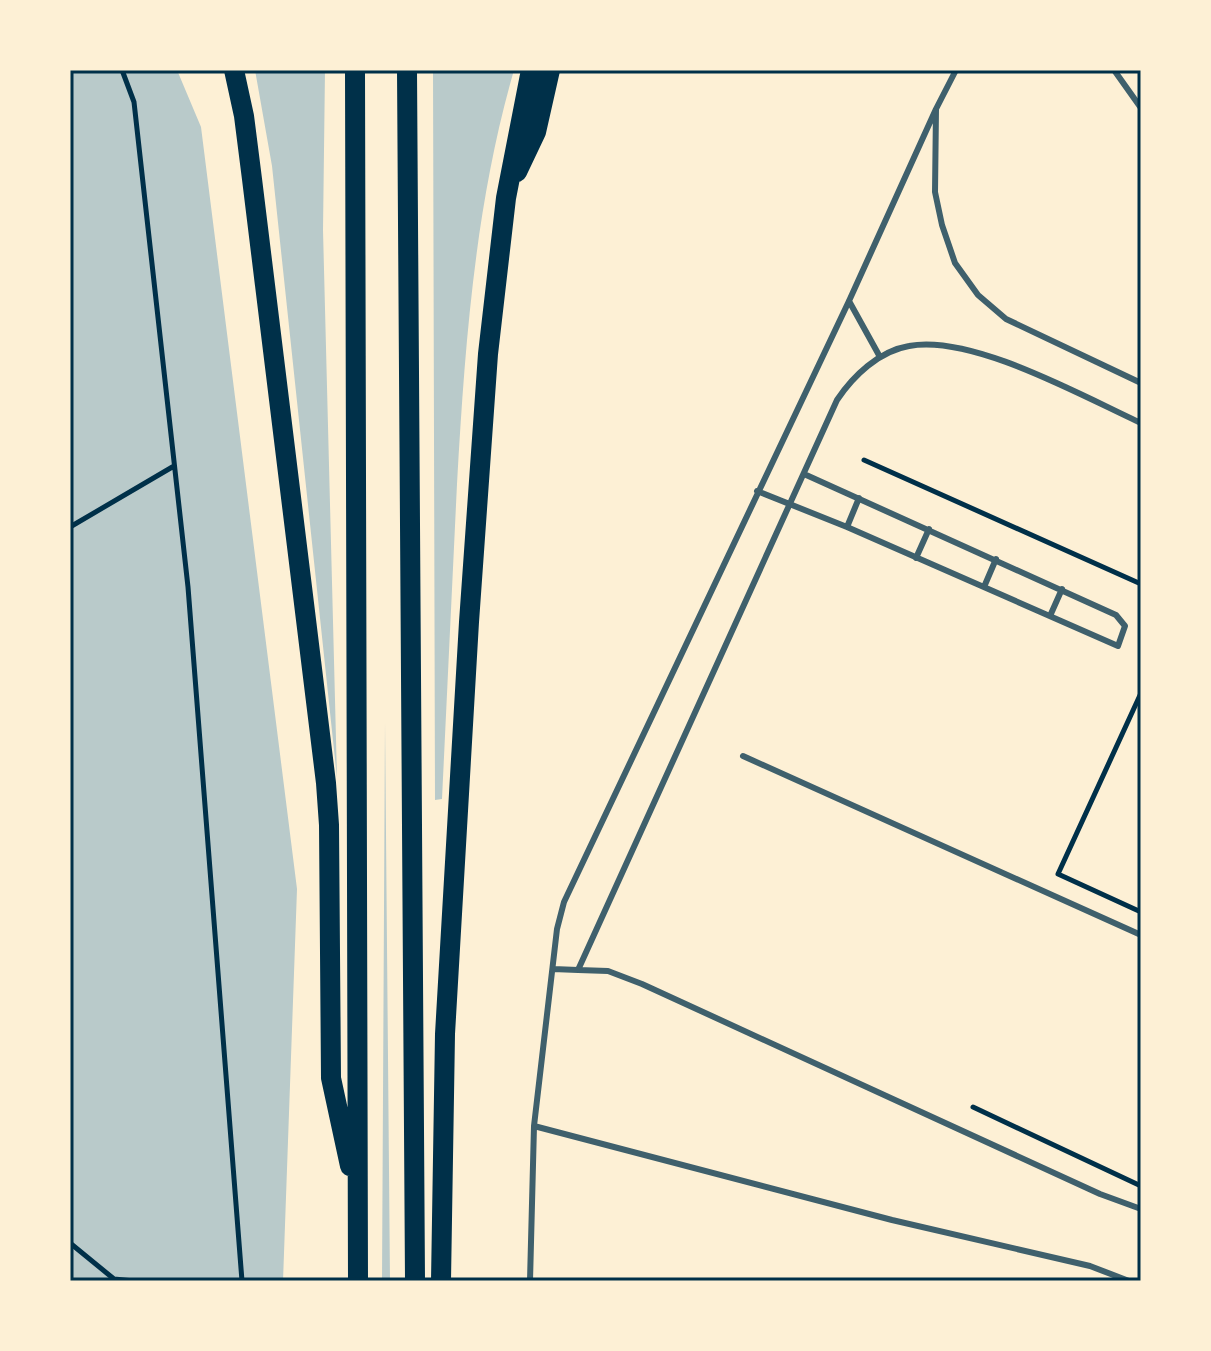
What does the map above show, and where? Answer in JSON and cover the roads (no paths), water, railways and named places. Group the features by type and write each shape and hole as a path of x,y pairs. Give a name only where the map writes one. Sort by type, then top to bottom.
{"main road":[{"path":"234,70 246,131 318,705 329,825 331,1078 358,1205"},
{"path":"355,70 358,1281"},
{"path":"407,70 415,1281"},
{"path":"441,1281 445,1034 488,354 506,198 531,70"},
{"path":"506,198 536,132 550,70"}],"lane":[{"path":"530,1281 534,1126 557,929 564,902 956,70"},
{"path":"1114,70 1141,108"},
{"path":"936,109 935,192 942,225 955,263 978,295 1006,319 1141,383"},
{"path":"849,301 880,357"},
{"path":"578,970 837,400 858,375 880,357 909,346 949,346 989,355 1141,423"},
{"path":"757,491 847,527 1118,646 1125,631 1123,621 1116,615 804,474"},
{"path":"847,527 859,498"},
{"path":"916,558 929,529"},
{"path":"984,587 996,559"},
{"path":"1050,616 1062,589"},
{"path":"743,756 1141,935"},
{"path":"553,969 608,971 642,984 1100,1194 1141,1209"},
{"path":"534,1126 892,1220 1090,1266 1129,1281"}]}
